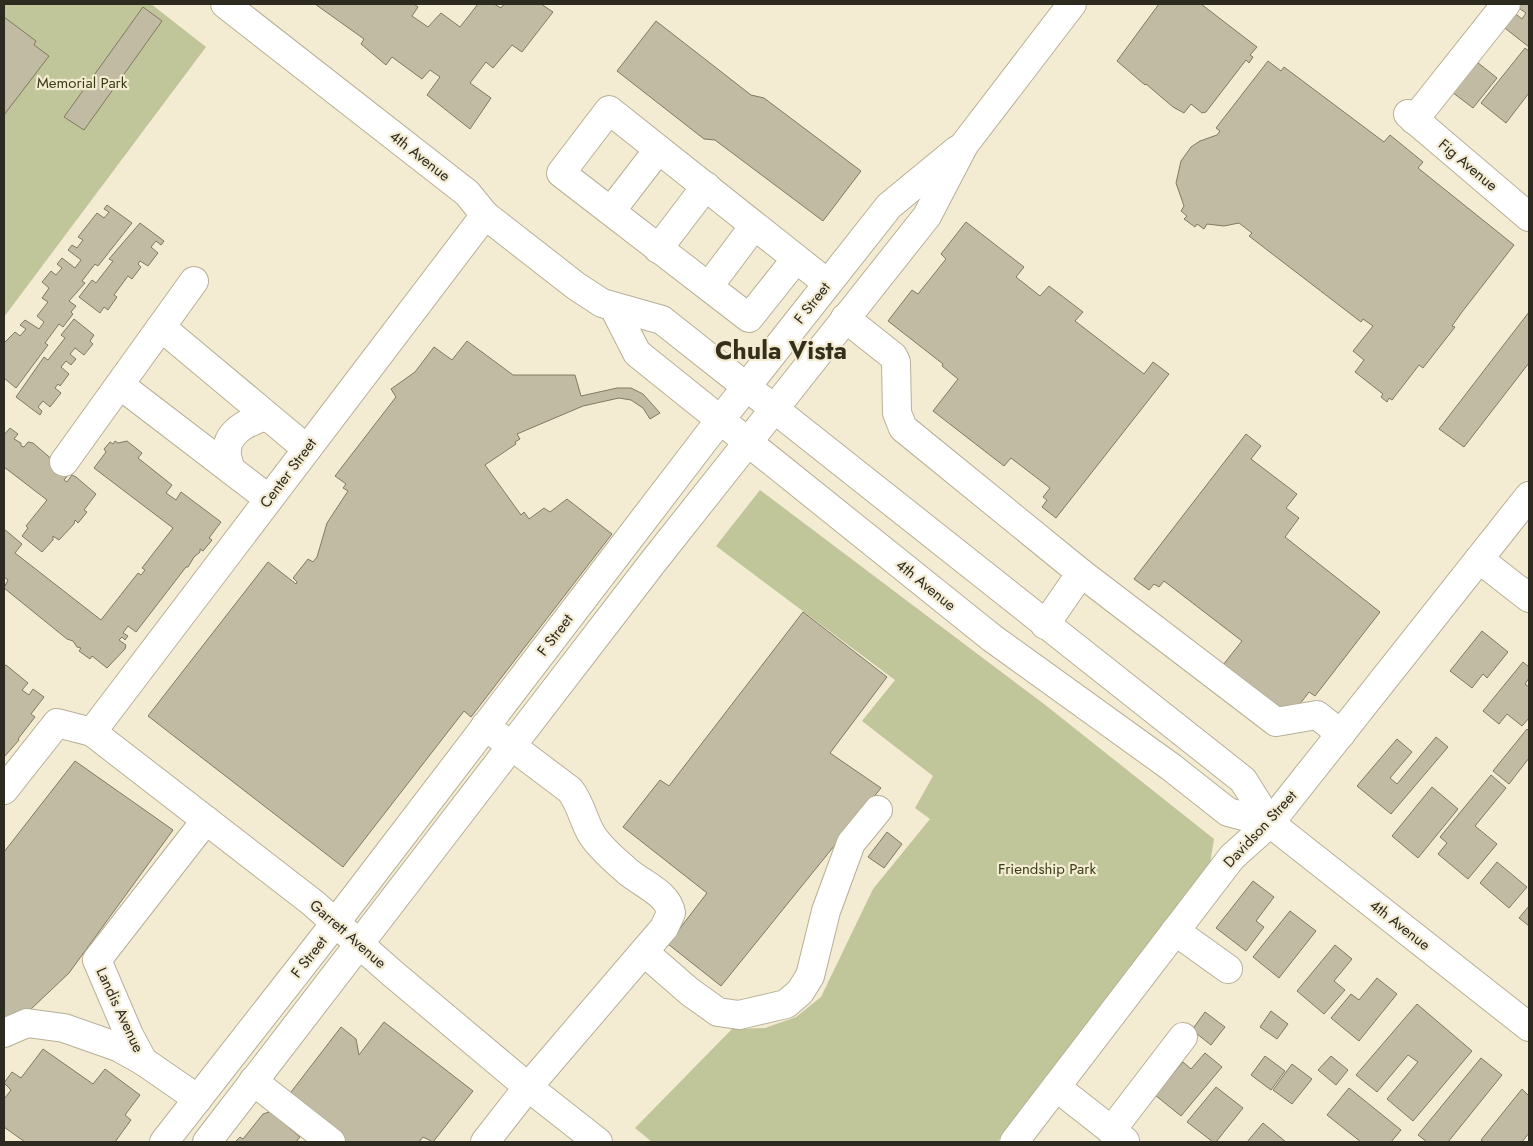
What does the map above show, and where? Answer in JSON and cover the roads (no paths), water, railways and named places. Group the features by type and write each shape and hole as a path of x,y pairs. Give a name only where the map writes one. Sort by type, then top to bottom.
{"main road":[{"name":"4th Avenue","path":"225,4 467,192 485,215 576,286 614,308 662,320 1242,780 1270,823 1529,1028"},
{"name":"F Street","path":"207,1142 748,441 927,216 964,145 1072,4"},
{"name":"Fig Avenue","path":"1506,4 1411,117 1529,216"},
{"path":"796,259 749,318 561,173 608,110 827,283"},
{"name":"F Street","path":"164,1142 336,922 827,283 889,206 964,145"},
{"path":"611,211 658,150"},
{"path":"658,249 706,186"},
{"name":"Center Street","path":"92,732 485,215"},
{"path":"709,286 754,226"},
{"path":"64,462 194,281"},
{"name":"4th Avenue","path":"614,308 638,353 992,638 1171,767 1228,812 1270,823"},
{"path":"845,318 893,356 896,362 897,412 903,428 1081,573 1276,722 1317,715 1341,734"},
{"path":"161,328 307,449"},
{"path":"120,385 269,499"},
{"path":"231,470 227,449 232,436 250,421 267,416"},
{"name":"Davidson Street","path":"1014,1142 1232,857 1270,823 1529,496"},
{"path":"1480,559 1529,598"},
{"path":"1045,625 1081,573"},
{"path":"4,790 57,722 92,732"},
{"path":"485,726 570,790 578,801 592,834 600,844 628,872 666,900 670,908 670,918 644,952 528,1087 485,1142"},
{"name":"Garrett Avenue","path":"92,732 336,922 528,1087 583,1138"},
{"path":"644,952 690,992 718,1012 739,1015 786,1004 800,992 810,976 826,911 851,844 878,810"},
{"name":"Landis Avenue","path":"143,1060 129,1034 97,960 206,820"},
{"path":"1175,931 1228,969"},
{"name":"Landis Avenue","path":"15,1028 64,1028 118,1047 143,1060 198,1099"},
{"path":"1056,1087 1119,1136 1183,1037"},
{"path":"254,1081 331,1142"}],"district":[{"name":"Chula Vista","path":"781,350"}],"park label":[{"name":"Memorial Park","path":"82,83"},
{"name":"Friendship Park","path":"1047,869"}]}
